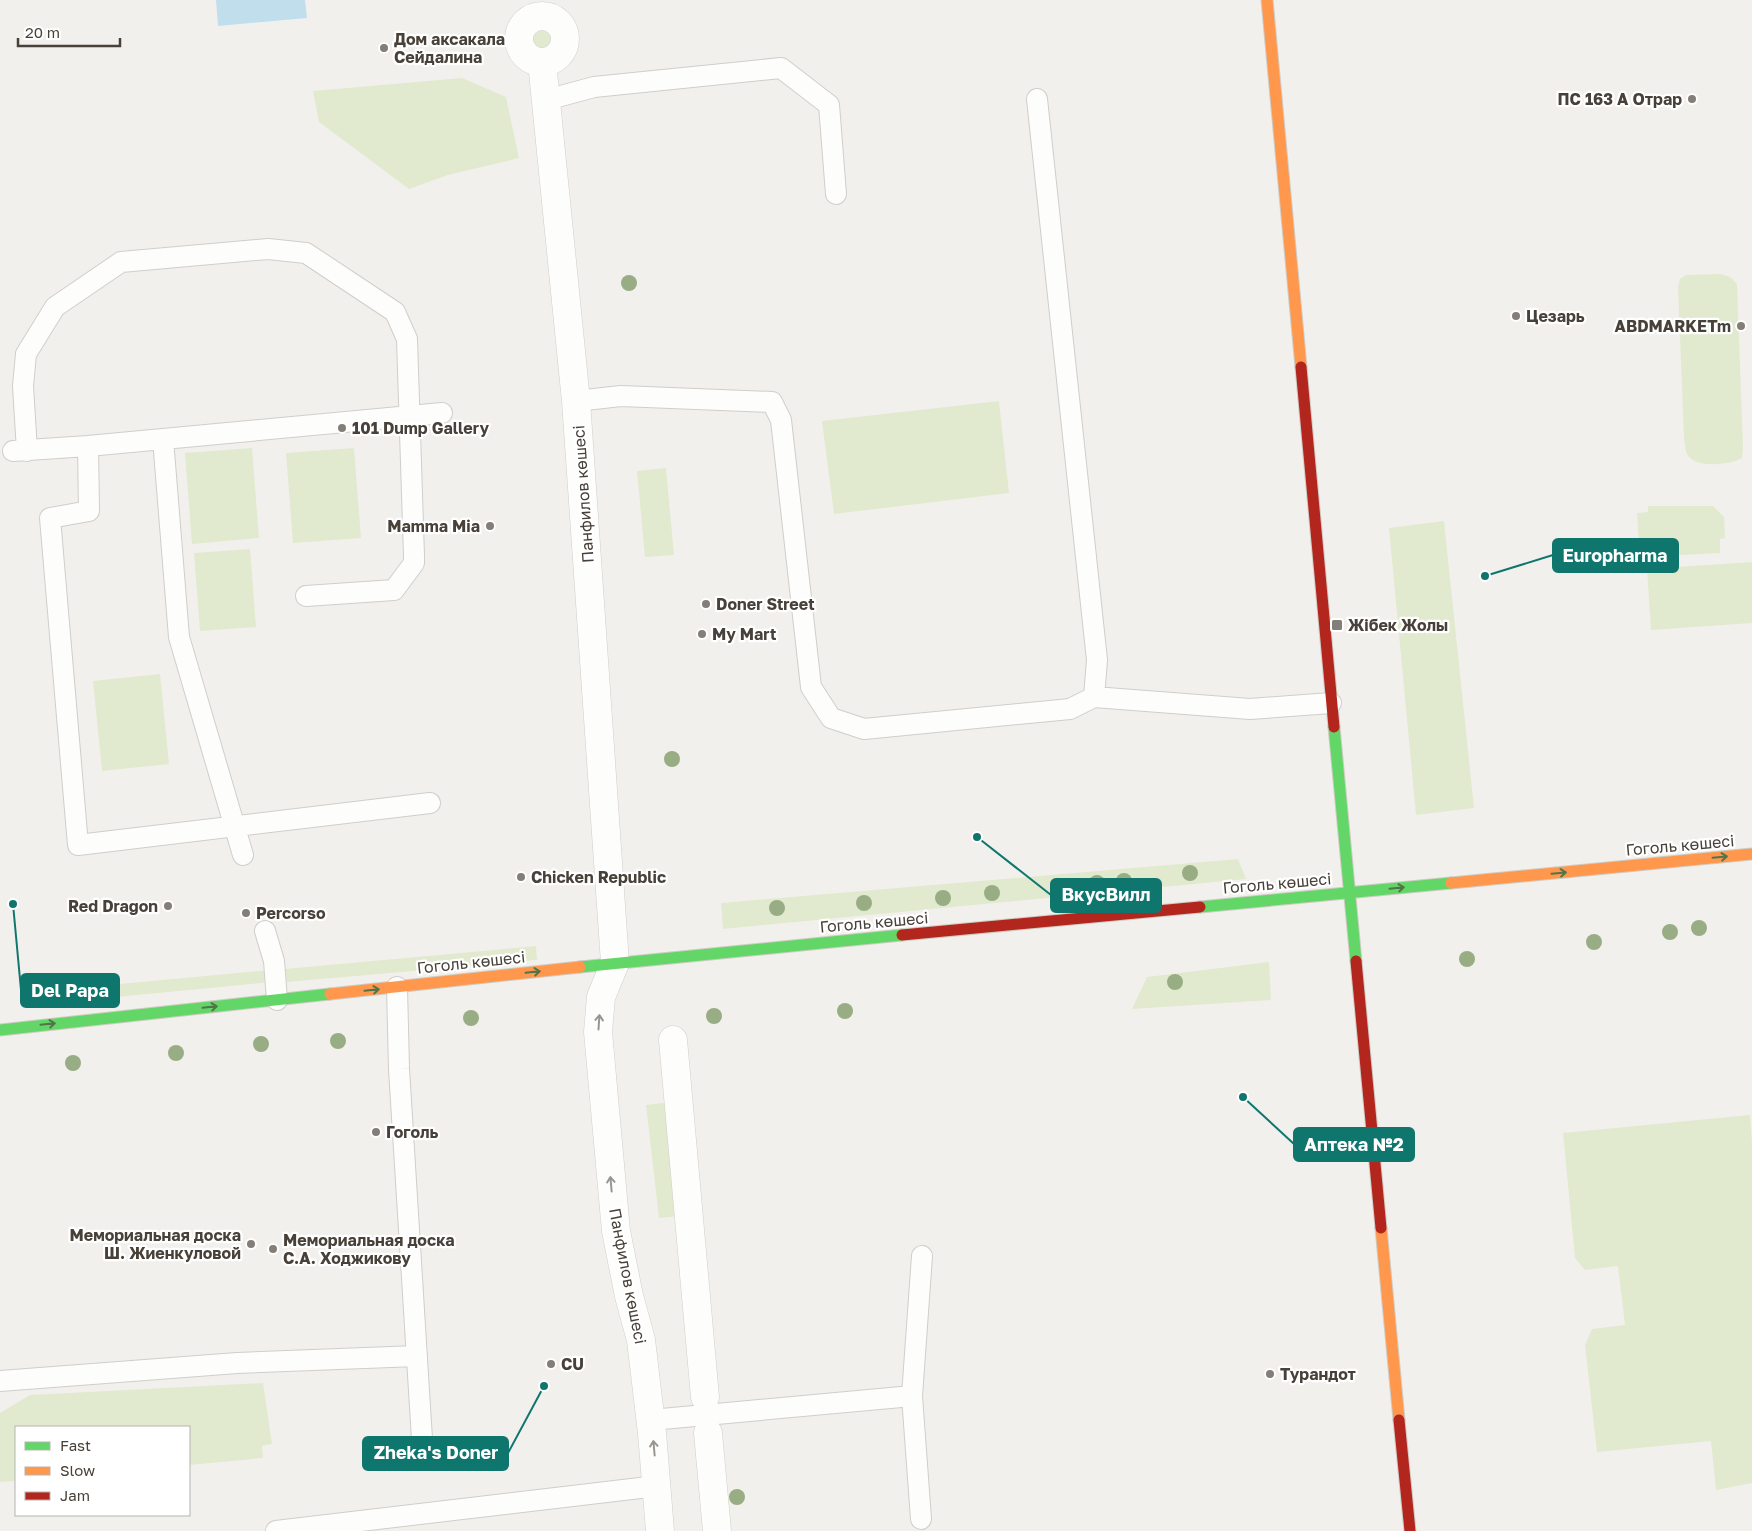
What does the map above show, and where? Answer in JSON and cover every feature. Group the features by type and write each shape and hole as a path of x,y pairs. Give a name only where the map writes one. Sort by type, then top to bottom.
{"main road":[{"path":"1267,0 1348,893 1410,1531"},
{"name":"Гоголь көшесі","path":"0,1030 615,963 1752,854"}],"street":[{"name":"Панфилов көшесі","path":"542,62 576,402 615,963 601,997 598,1032 616,1231 628,1296 642,1340 660,1531"},
{"path":"673,1040 705,1397"},
{"path":"708,1433 717,1531"}],"lane":[{"path":"546,100 594,87 781,68 829,105 836,194"},
{"path":"1037,99 1097,660 1094,696"},
{"path":"306,596 394,590 414,563 410,416 408,339 395,312 306,252 268,249 121,262 55,307 26,354 20,451 88,446 410,416 442,413"},
{"path":"576,402 621,396 772,402 781,420 811,687 831,718 864,729 1070,709 1094,696 1250,709 1331,703"},
{"path":"163,439 179,637 243,855"},
{"path":"88,446 89,511 50,518 78,845 430,803"},
{"path":"265,930 274,961 277,1000"},
{"path":"397,987 400,1082 422,1439"},
{"path":"921,1519 912,1396 922,1256"},
{"path":"0,1381 237,1362 418,1356"},
{"path":"651,1420 912,1396"},
{"path":"276,1531 657,1486"}],"green space":[{"path":"539,19 552,22 559,31 560,37 559,49 556,55 544,59 533,57 528,53 523,41 527,28 532,22"},
{"path":"462,78 506,97 519,158 448,175 409,189 319,122 313,91"},
{"path":"1721,274 1730,277 1737,284 1743,447 1742,458 1721,464 1704,464 1691,459 1685,448 1678,287 1680,279 1686,275"},
{"path":"999,401 1009,493 834,514 822,421"},
{"path":"252,448 259,538 192,544 185,453"},
{"path":"354,448 361,538 293,543 286,453"},
{"path":"666,468 674,555 645,557 637,471"},
{"path":"1648,506 1713,506 1724,517 1725,538 1720,539 1720,553 1640,557 1637,513 1648,512"},
{"path":"1444,521 1474,808 1416,815 1389,528"},
{"path":"250,549 256,627 200,631 194,553"},
{"path":"1752,562 1752,623 1651,630 1647,569"},
{"path":"160,674 169,764 102,771 93,681"},
{"path":"1238,859 1246,879 723,929 721,903"},
{"path":"536,946 537,960 287,982 285,969"},
{"path":"1269,962 1271,1000 1132,1009 1147,977"},
{"path":"270,970 271,982 34,1005 33,992"},
{"path":"687,1100 700,1214 659,1218 646,1105"},
{"path":"1750,1115 1752,1144 1752,1483 1716,1490 1711,1441 1597,1452 1585,1345 1592,1329 1625,1325 1618,1266 1585,1270 1575,1258 1563,1133"},
{"path":"263,1383 272,1444 262,1446 263,1458 190,1465 190,1426 15,1426 15,1481 0,1482 0,1413 30,1395"}],"water":[{"path":"216,0 305,0 307,18 218,26"}],"traffic: fast":[{"path":"1334,727 1356,961"},
{"path":"1200,907 1451,883"},
{"path":"580,967 902,935"},
{"path":"0,1030 330,994"}],"traffic: slow":[{"path":"1267,0 1301,367"},
{"path":"1451,883 1752,854"},
{"path":"330,994 580,967"},
{"path":"1381,1228 1399,1420"}],"traffic: jam":[{"path":"1301,367 1334,727"},
{"path":"902,935 1200,907"},
{"path":"1356,961 1381,1228"},
{"path":"1399,1420 1410,1531"}],"place":[{"name":"Дом аксакала Сейдалина","path":"384,48"},
{"name":"ПС 163 А Отрар","path":"1692,99"},
{"name":"Цезарь","path":"1516,316"},
{"name":"ABDMARKETm","path":"1741,326"},
{"name":"101 Dump Gallery","path":"342,428"},
{"name":"Mamma Mia","path":"490,526"},
{"name":"Europharma","path":"1485,576"},
{"name":"Doner Street","path":"706,604"},
{"name":"Жібек Жолы","path":"1337,625"},
{"name":"My Mart","path":"702,634"},
{"name":"ВкусВилл","path":"977,837"},
{"name":"Chicken Republic","path":"521,877"},
{"name":"Del Papa","path":"13,904"},
{"name":"Red Dragon","path":"168,906"},
{"name":"Percorso","path":"246,913"},
{"name":"Аптека №2","path":"1243,1097"},
{"name":"Гоголь","path":"376,1132"},
{"name":"Мемориальная доска Ш. Жиенкуловой","path":"251,1244"},
{"name":"Мемориальная доска С.А. Ходжикову","path":"273,1249"},
{"name":"CU","path":"551,1364"},
{"name":"Турандот","path":"1270,1374"},
{"name":"Zheka's Doner","path":"544,1386"}]}
